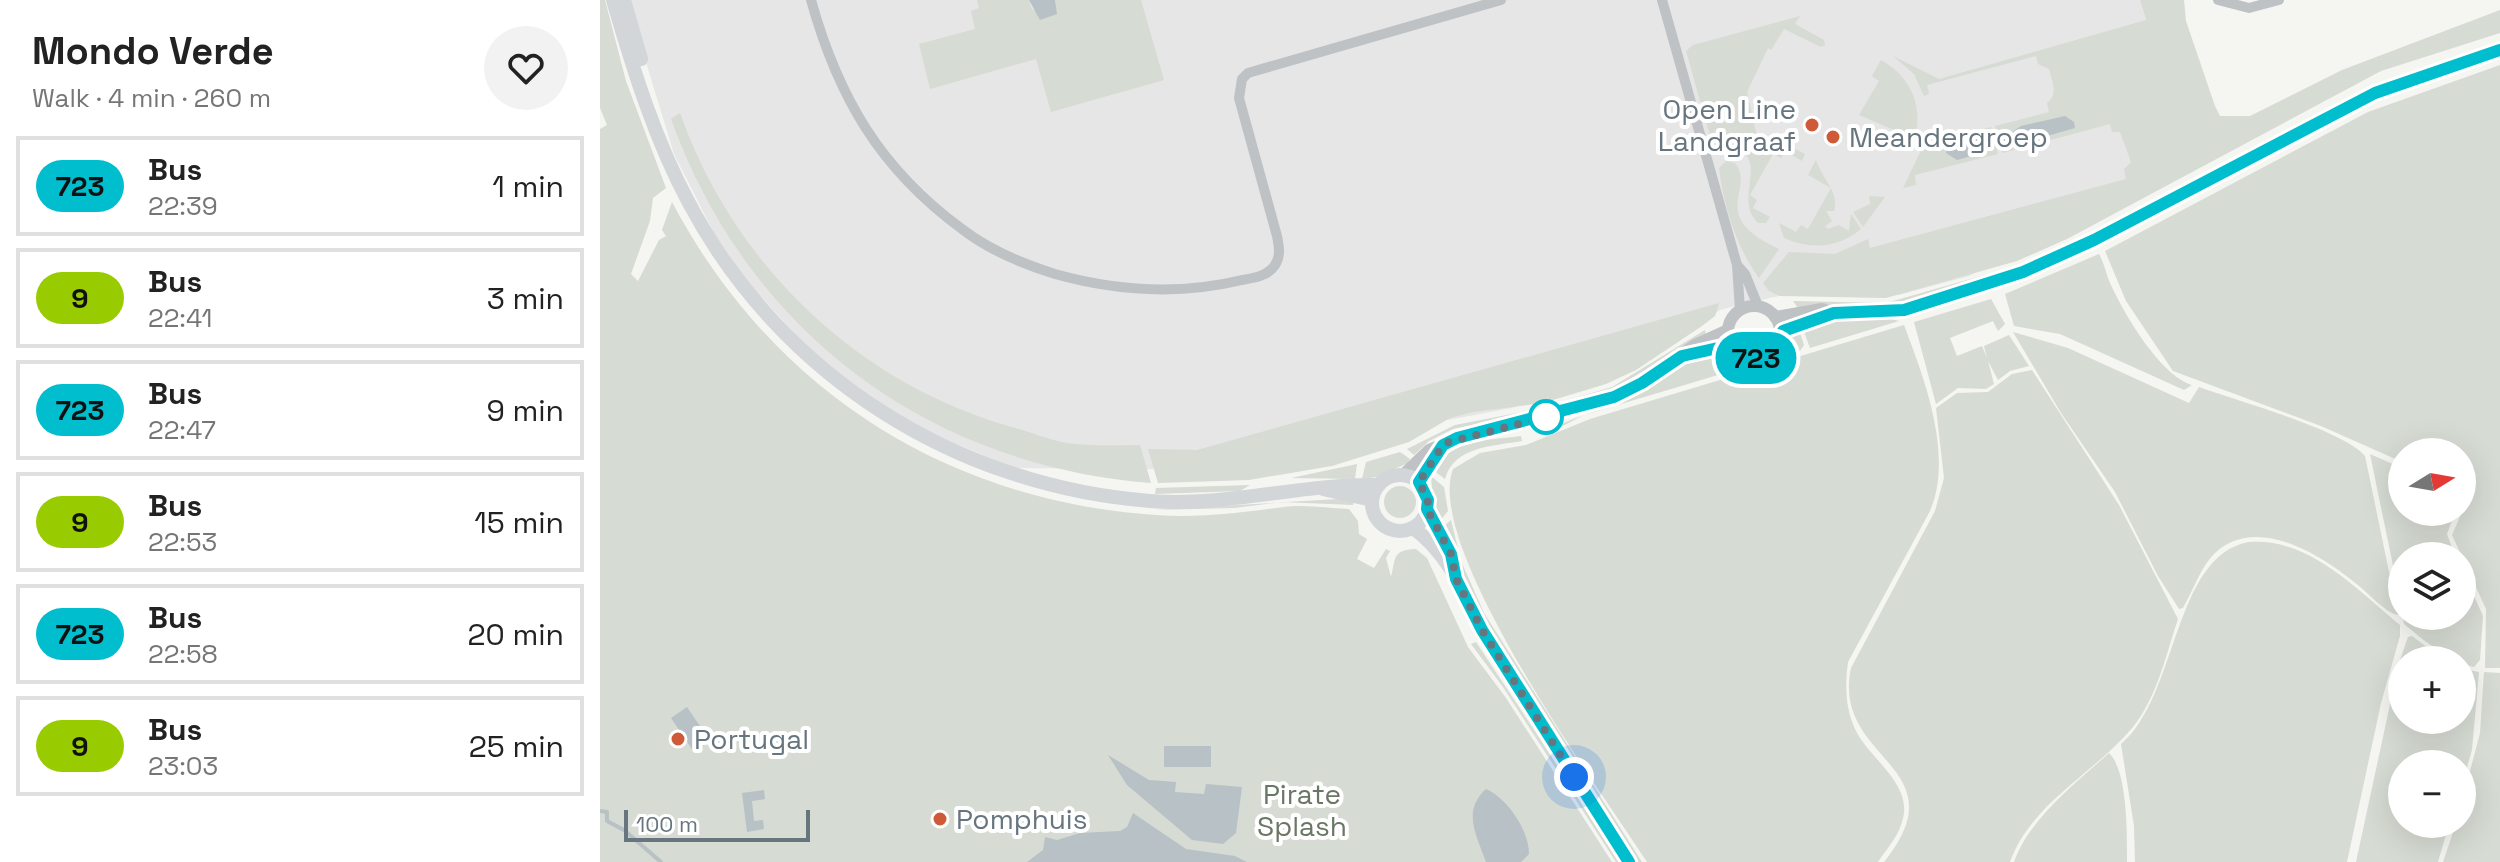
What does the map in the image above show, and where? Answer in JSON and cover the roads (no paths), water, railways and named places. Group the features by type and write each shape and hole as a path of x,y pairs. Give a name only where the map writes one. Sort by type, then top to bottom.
{"main road":[{"path":"613,0 642,94 660,137 704,230 727,266 773,322 834,380 887,417 944,448 996,470 1092,494 1140,500 1208,501 1343,484 1379,485"},
{"path":"624,0 660,137"},
{"path":"1403,475 1419,482 1428,500 1427,509 1413,528 1395,531 1386,528 1375,516 1372,500 1379,485 1385,479 1403,475"},
{"path":"1322,489 1372,500"},
{"path":"1427,509 1451,554 1456,579"},
{"path":"1413,528 1427,538 1456,579 1505,670 1629,862"}],"street":[{"path":"811,0 832,67 845,96 892,166 928,203 964,231 1010,257 1095,284 1161,289 1210,286 1256,277 1270,270 1277,259 1277,236 1239,98 1242,79 1248,73 1501,0"},
{"path":"1403,475 1429,450 1468,435 1614,397 1642,383 1695,345 1728,330 1740,310 1737,265 1662,0"},
{"path":"2218,0 2249,8 2279,0"},
{"path":"1775,317 1815,309 1834,313 1904,310 2037,267 2375,93 2500,50"},
{"path":"1728,330 1732,346 1742,355 1760,357 1776,346 1780,335 1775,317 1758,306 1745,274 1737,265"},
{"path":"1740,310 1758,306"},
{"path":"1780,335 1834,313"},
{"path":"1682,356 1732,346"},
{"path":"1419,482 1443,445"}],"waterway":[{"path":"600,811 607,812 607,821 624,830 661,862"}],"place":[{"name":"Open Line Landgraaf","path":"1812,125"},
{"name":"Meandergroep","path":"1833,137"},
{"name":"Portugal","path":"678,739"},
{"name":"Pomphuis","path":"940,819"}],"park label":[{"name":"Pirate Splash","path":"1302,810"}]}
